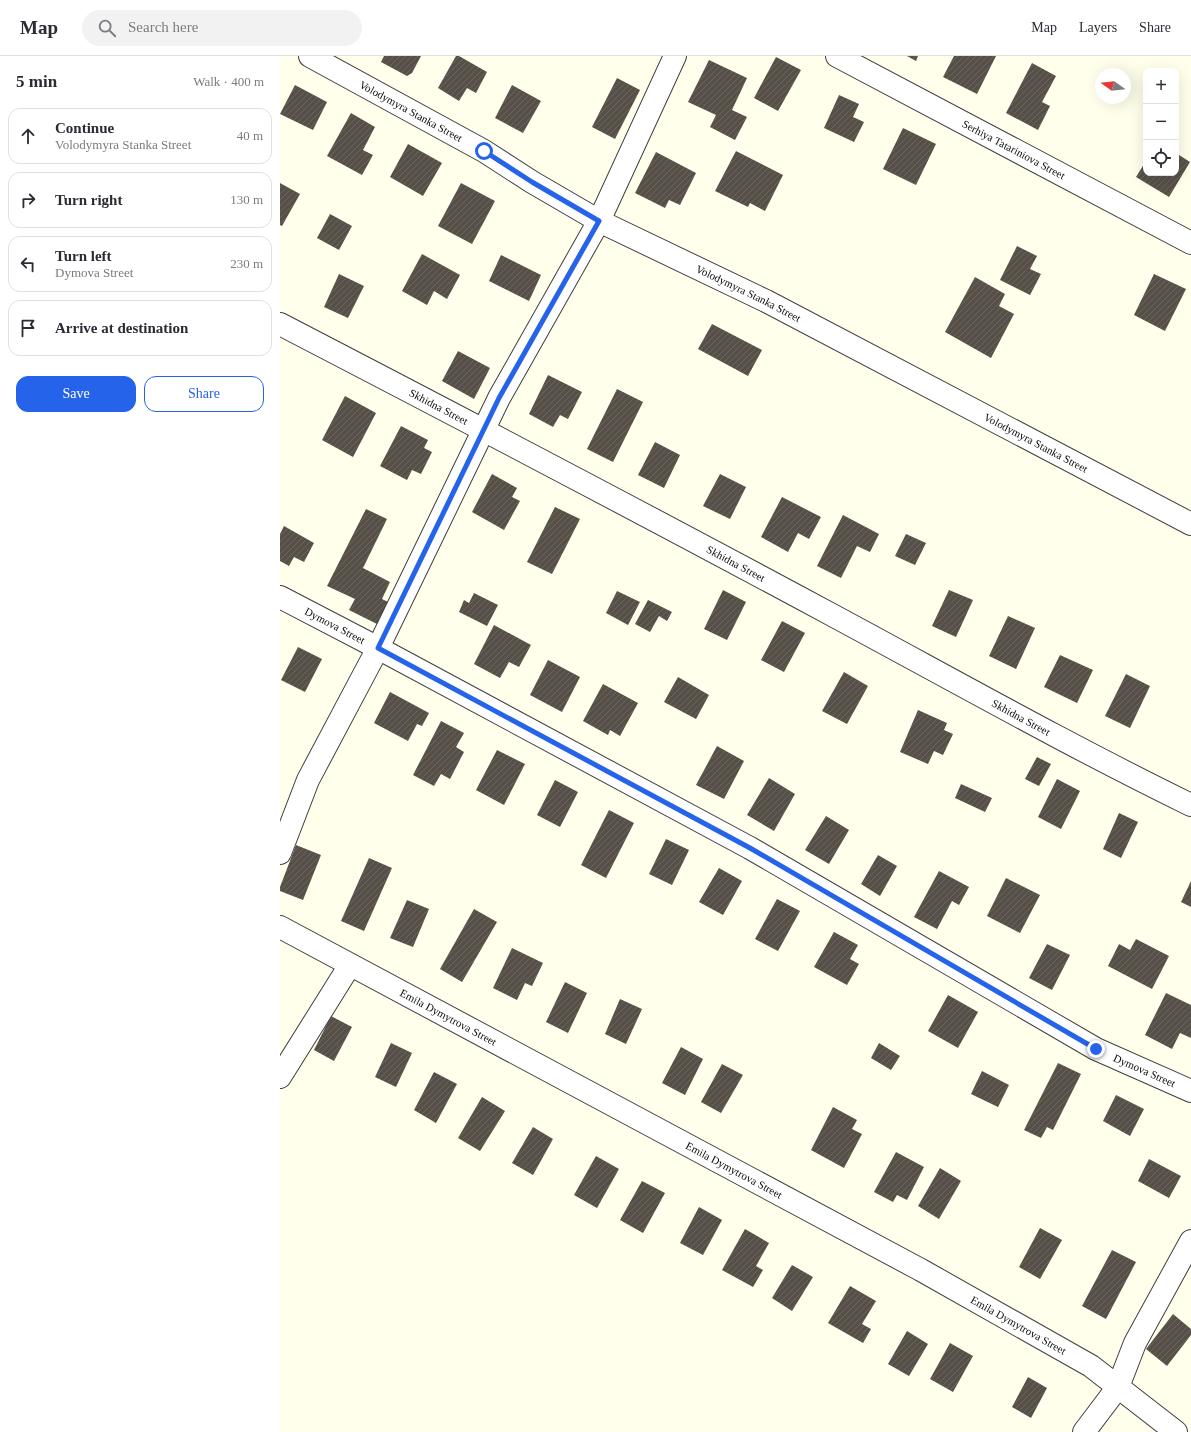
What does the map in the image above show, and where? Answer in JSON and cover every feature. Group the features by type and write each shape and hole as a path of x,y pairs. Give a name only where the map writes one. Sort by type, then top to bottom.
{"street":[{"name":"Volodymyra Stanka Street","path":"310,56 484,151 532,182 599,221 766,300 1191,524"},
{"path":"280,853 308,780 378,648 499,398 599,221 675,56"},
{"name":"Serhiya Tatariniova Street","path":"837,56 1191,243"},
{"name":"Skhidna Street","path":"280,324 833,615 1117,769 1191,805"},
{"name":"Dymova Street","path":"280,597 750,848 1096,1049 1191,1091"},
{"name":"Emila Dymytrova Street","path":"280,927 921,1270 1091,1366 1176,1432"},
{"path":"280,1077 350,965"},
{"path":"1084,1432 1118,1387 1134,1343 1191,1241"}],"building":[{"path":"384,56 421,56 412,73 407,76 381,62"},
{"path":"456,56 459,56 487,72 476,93 467,88 459,101 438,88"},
{"path":"907,56 918,56 916,61"},
{"path":"954,56 996,56 977,94 943,77"},
{"path":"776,57 801,70 778,111 754,98"},
{"path":"709,60 747,78 732,110 747,117 735,140 710,127 716,115 688,102"},
{"path":"1032,63 1056,76 1042,102 1050,106 1038,130 1006,113"},
{"path":"617,78 640,90 615,139 592,127"},
{"path":"295,85 327,102 313,130 280,114"},
{"path":"512,85 541,101 523,133 495,118"},
{"path":"839,95 859,104 853,117 864,122 854,142 824,128"},
{"path":"351,113 375,127 363,150 373,155 362,175 327,156"},
{"path":"903,128 936,144 916,185 883,169"},
{"path":"408,144 442,163 423,196 390,177"},
{"path":"736,151 783,175 765,211 750,203 748,207 715,191"},
{"path":"656,152 696,173 680,205 669,200 665,208 635,193"},
{"path":"1179,155 1190,162 1169,197 1136,177 1143,166 1143,176 1179,176"},
{"path":"280,183 300,194 282,226 280,225"},
{"path":"461,183 495,201 472,244 438,226"},
{"path":"330,214 352,226 339,250 317,238"},
{"path":"1017,246 1037,256 1030,269 1041,274 1030,295 1000,280"},
{"path":"422,254 460,275 447,299 434,291 427,305 402,291"},
{"path":"501,255 541,275 529,301 489,281"},
{"path":"339,274 364,286 348,318 324,307"},
{"path":"1154,274 1186,289 1165,331 1134,315"},
{"path":"975,277 1005,294 999,306 1014,314 991,358 945,332"},
{"path":"712,324 762,350 748,376 698,349"},
{"path":"458,351 490,368 474,399 442,381"},
{"path":"548,375 582,392 568,419 560,415 553,427 529,414"},
{"path":"617,389 643,402 613,462 587,449"},
{"path":"345,396 376,413 353,457 322,440"},
{"path":"401,426 428,440 424,448 432,452 421,474 412,470 407,480 380,466"},
{"path":"655,442 680,455 664,488 638,475"},
{"path":"492,474 517,488 512,497 520,501 504,530 472,512"},
{"path":"720,474 746,487 730,519 703,506"},
{"path":"782,497 821,517 809,539 798,533 788,552 761,537"},
{"path":"555,507 580,519 552,574 527,562"},
{"path":"366,509 387,519 363,568 390,582 382,599 388,602 377,624 349,610 355,599 327,586"},
{"path":"843,515 879,534 870,552 857,546 841,578 817,566"},
{"path":"284,526 314,543 304,562 294,557 289,566 280,561 280,534"},
{"path":"906,534 926,543 915,565 895,556"},
{"path":"723,590 746,602 727,640 704,629"},
{"path":"949,590 973,600 956,637 932,626"},
{"path":"617,591 640,602 628,625 606,613"},
{"path":"474,593 498,605 487,626 459,612 464,600 469,603"},
{"path":"648,600 672,612 667,621 659,616 650,632 635,624"},
{"path":"1008,616 1035,628 1016,669 989,656"},
{"path":"782,621 805,633 784,672 761,660"},
{"path":"494,625 531,645 519,667 509,662 500,678 474,664"},
{"path":"298,647 322,659 305,692 281,680"},
{"path":"1060,655 1093,670 1077,703 1044,687"},
{"path":"548,660 580,677 562,712 530,695"},
{"path":"844,672 868,686 847,724 822,711"},
{"path":"1126,674 1150,686 1130,728 1105,716"},
{"path":"678,677 709,695 696,719 664,702"},
{"path":"603,684 638,703 620,736 610,730 608,735 583,721"},
{"path":"390,692 429,713 422,726 417,724 408,741 374,723"},
{"path":"918,710 947,723 944,730 953,734 943,755 934,751 928,764 900,752"},
{"path":"441,721 464,733 456,747 464,752 450,779 441,774 434,786 413,775"},
{"path":"717,746 744,761 724,799 696,785"},
{"path":"497,750 525,764 504,805 476,790"},
{"path":"1037,757 1051,764 1039,786 1025,779"},
{"path":"769,778 795,794 774,831 747,815"},
{"path":"1057,779 1080,791 1061,829 1038,817"},
{"path":"555,780 578,792 560,827 537,815"},
{"path":"961,784 992,798 985,812 955,798"},
{"path":"609,810 634,823 606,878 581,865"},
{"path":"1119,813 1138,822 1121,858 1103,849"},
{"path":"826,816 849,830 829,864 805,850"},
{"path":"666,839 689,850 672,885 649,874"},
{"path":"296,845 321,855 303,900 280,891 280,887"},
{"path":"878,855 897,866 880,896 861,884"},
{"path":"369,858 392,868 364,931 341,921"},
{"path":"719,868 742,881 723,915 699,902"},
{"path":"939,871 969,887 959,905 952,901 937,929 914,917"},
{"path":"1006,878 1040,895 1020,933 987,916"},
{"path":"1191,881 1191,907 1181,902"},
{"path":"777,899 800,911 778,951 755,939"},
{"path":"407,900 429,909 413,947 390,938"},
{"path":"474,909 497,922 462,982 440,969"},
{"path":"834,932 858,945 850,959 859,964 847,985 814,967"},
{"path":"1136,939 1169,956 1152,989 1108,966 1119,944 1130,950"},
{"path":"1047,944 1070,955 1052,990 1029,978"},
{"path":"512,948 543,963 532,986 525,983 517,1000 493,988"},
{"path":"565,982 587,993 568,1033 546,1022"},
{"path":"1166,993 1191,1005 1191,1038 1180,1033 1172,1049 1145,1035"},
{"path":"948,995 978,1012 958,1048 928,1031"},
{"path":"620,999 642,1009 626,1044 605,1034"},
{"path":"331,1016 352,1027 334,1061 314,1050"},
{"path":"391,1043 412,1053 396,1087 375,1077"},
{"path":"879,1043 900,1056 891,1070 871,1058"},
{"path":"681,1047 703,1059 685,1095 662,1083"},
{"path":"1058,1063 1081,1074 1053,1130 1047,1127 1041,1138 1024,1130"},
{"path":"722,1064 743,1075 721,1113 701,1102"},
{"path":"982,1071 1009,1085 998,1107 971,1094"},
{"path":"434,1072 457,1084 436,1123 414,1110"},
{"path":"1116,1095 1144,1109 1130,1136 1103,1121"},
{"path":"482,1097 505,1111 480,1151 458,1138"},
{"path":"833,1107 857,1120 852,1129 862,1134 844,1168 811,1150"},
{"path":"533,1127 553,1139 533,1175 512,1163"},
{"path":"896,1152 924,1167 907,1200 897,1195 893,1202 874,1192"},
{"path":"596,1156 619,1169 597,1208 574,1195"},
{"path":"1149,1159 1181,1176 1169,1198 1138,1181"},
{"path":"940,1168 961,1181 939,1219 918,1206"},
{"path":"642,1181 665,1193 643,1233 620,1220"},
{"path":"699,1207 722,1220 703,1255 680,1243"},
{"path":"1040,1228 1062,1240 1040,1279 1019,1267"},
{"path":"745,1229 769,1243 756,1266 763,1270 753,1287 722,1270"},
{"path":"1112,1250 1136,1262 1106,1319 1082,1306"},
{"path":"792,1265 813,1277 792,1311 772,1298"},
{"path":"850,1286 876,1301 862,1324 871,1329 863,1343 828,1323"},
{"path":"1173,1314 1191,1329 1191,1335 1167,1366 1146,1349"},
{"path":"907,1331 928,1344 909,1376 888,1364"},
{"path":"950,1343 973,1356 953,1392 930,1379"},
{"path":"1028,1377 1047,1388 1031,1418 1012,1407"}],"route":[{"path":"484,151 532,182 599,221 499,398 378,648 750,848 1096,1049"}]}
